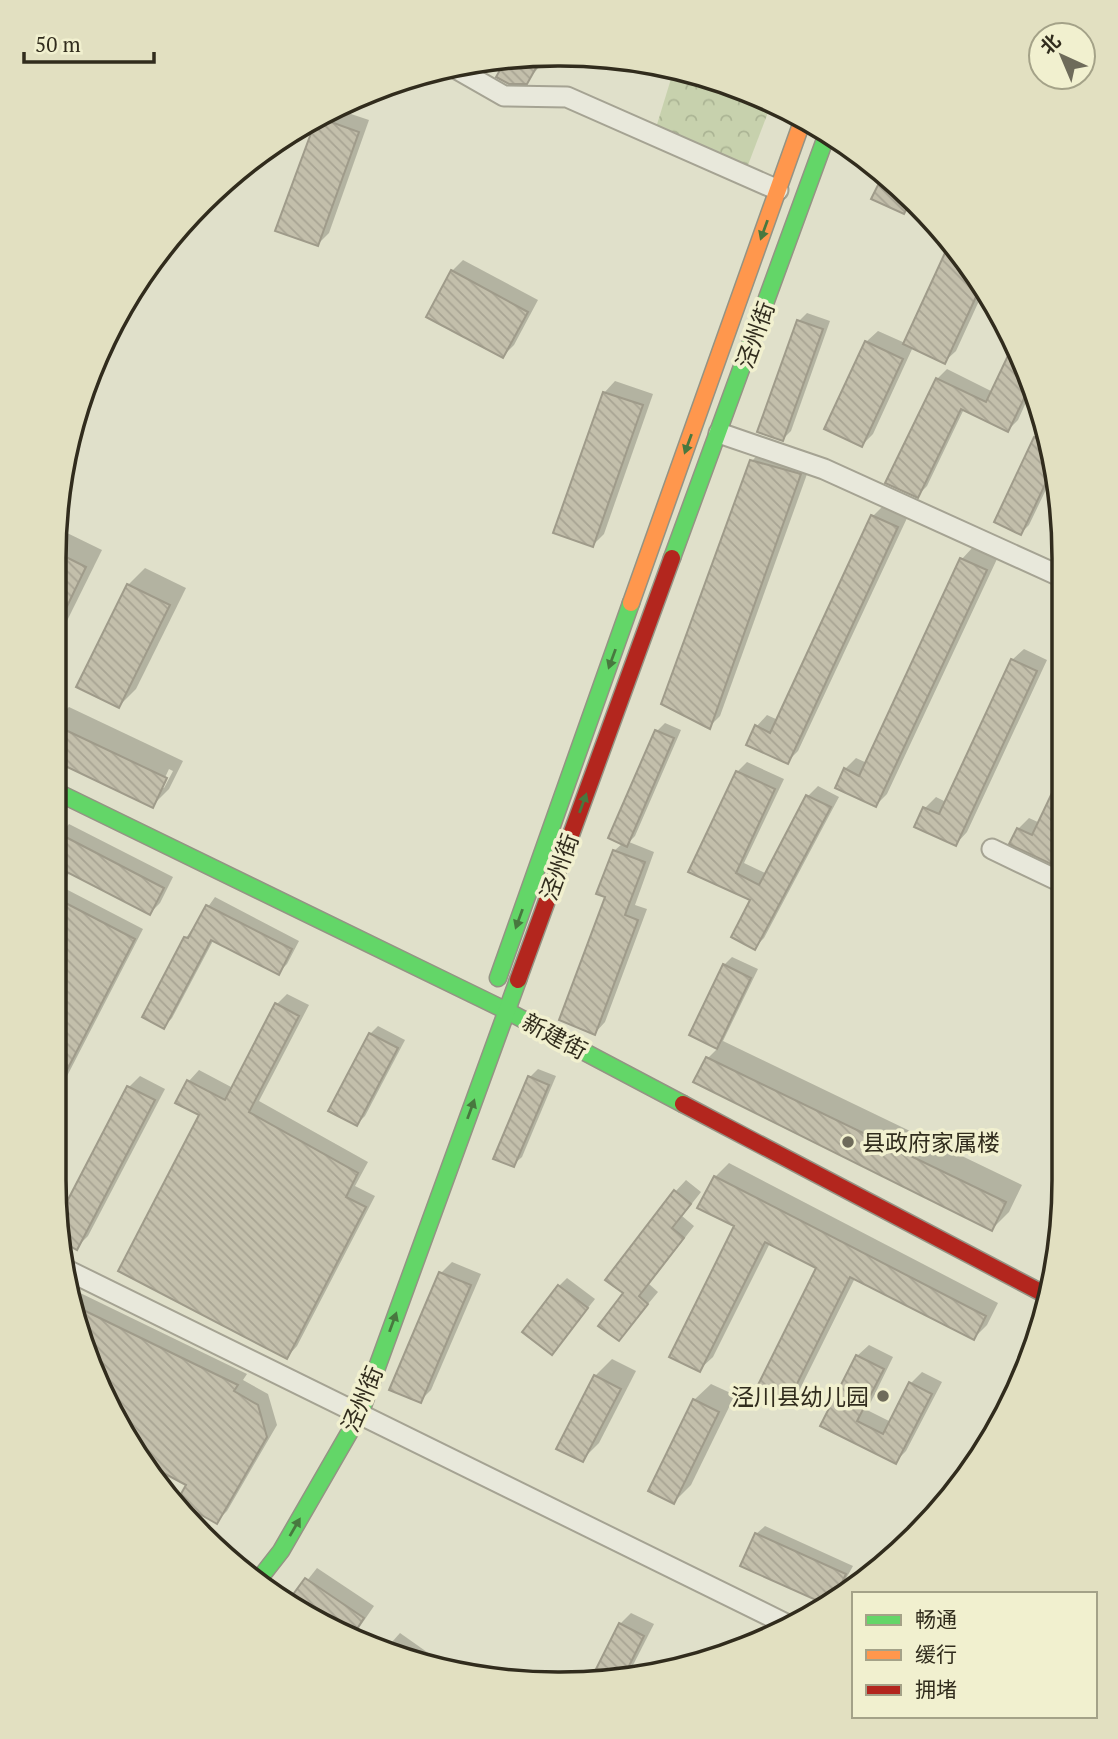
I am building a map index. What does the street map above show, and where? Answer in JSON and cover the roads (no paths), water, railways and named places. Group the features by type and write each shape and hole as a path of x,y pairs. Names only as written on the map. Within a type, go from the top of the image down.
{"main road":[{"name":"泾州街","path":"487,1011 799,129"},
{"name":"泾州街","path":"263,1574 281,1550 346,1408 507,1011 823,144"},
{"name":"新建街","path":"66,797 487,1011 507,1011 1039,1291"}],"street":[{"path":"467,75 504,96 567,97 778,190"},
{"path":"719,433 824,469 1052,572"},
{"path":"992,849 1052,878"},
{"path":"76,1274 779,1621"}],"place":[{"name":"县政府家属楼","path":"848,1142"},
{"name":"泾川县幼儿园","path":"883,1396"}]}
